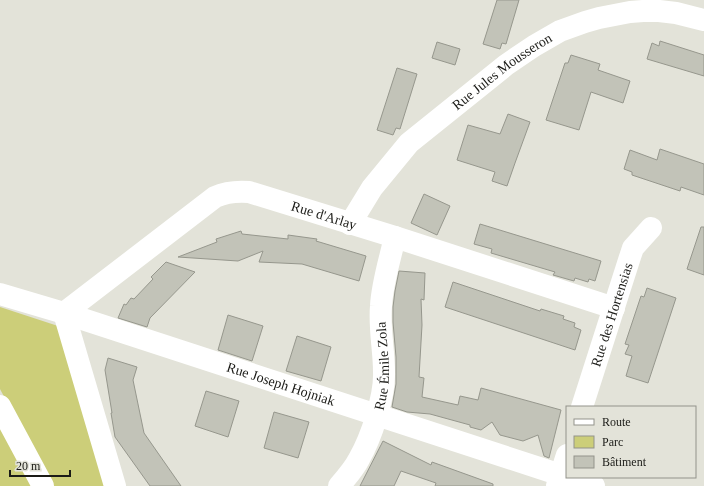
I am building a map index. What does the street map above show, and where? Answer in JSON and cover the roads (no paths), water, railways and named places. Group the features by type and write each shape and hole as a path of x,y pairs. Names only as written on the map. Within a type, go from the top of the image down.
{"street":[{"name":"Rue Jules Mousseron","path":"350,224 372,188 409,143 506,66 534,46 560,31 599,18 644,11 676,13 704,20"},
{"name":"Rue d'Arlay","path":"64,313 215,197 224,193 236,191 249,192 395,237 614,308"},
{"name":"Rue des Hortensias","path":"582,406 633,248 651,228"},
{"name":"Rue Émile Zola","path":"339,486 349,475 359,460 370,437 383,391 384,370 380,317 382,295 395,237"},
{"name":"Rue Joseph Hojniak","path":"0,294 64,313 564,474"},
{"path":"64,313 115,486"},
{"path":"0,406 43,486"},
{"name":"Rue Joseph Hojniak","path":"574,478 594,486"}]}
